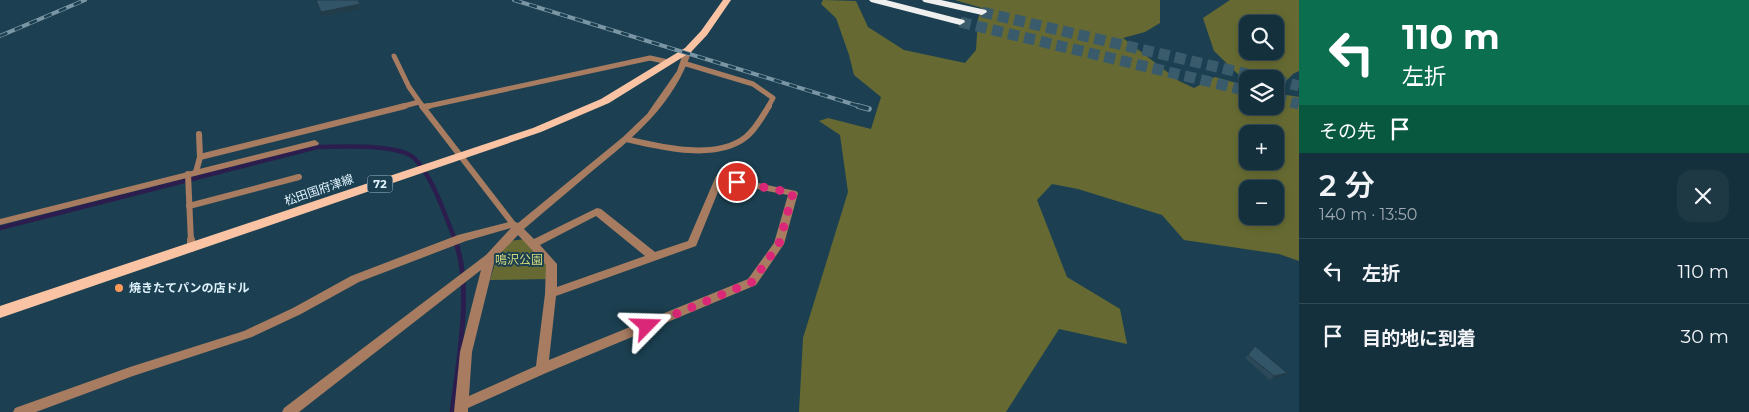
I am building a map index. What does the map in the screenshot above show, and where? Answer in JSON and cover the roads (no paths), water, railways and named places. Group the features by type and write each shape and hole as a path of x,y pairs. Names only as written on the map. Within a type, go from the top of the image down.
{"highway":[{"path":"874,0 960,22"},
{"path":"927,0 982,12"}],"main road":[{"name":"松田国府津線","path":"0,312 537,130 606,101 688,50 704,33 727,0"}],"street":[{"path":"288,412 490,258 515,226 626,139 650,116 681,71 688,50"},
{"path":"0,222 315,143"},
{"path":"462,408 542,369 752,282 779,244 793,193 719,178 692,243 552,294"},
{"path":"533,244 597,211 653,257"},
{"path":"515,226 552,264 552,294 542,369"},
{"path":"20,412 130,372 248,334 296,312 355,279 462,238 515,226"},
{"path":"462,408 466,352 490,258"}],"lane":[{"path":"394,56 409,88 515,226"},
{"path":"200,156 421,104 650,58 668,62"},
{"path":"626,139 656,147 721,149 744,138 755,126 773,98 753,84 683,63"},
{"path":"191,248 189,206 192,174 200,156 199,134"},
{"path":"189,206 299,177"}],"waterway":[{"path":"0,228 317,147 369,147 396,150 415,159 422,167 433,187 456,242"},
{"path":"452,412 464,302 460,259 455,240"}],"tunnel":[{"path":"982,12 1239,72"},
{"path":"960,22 1239,89"},
{"path":"1284,82 1299,86"},
{"path":"1284,100 1299,104"}],"railway":[{"path":"0,36 85,0"},
{"path":"514,0 862,107"},
{"path":"858,106 869,109"}],"place":[{"name":"焼きたてパンの店ドル","path":"119,288"}],"park label":[{"name":"鳴沢公園","path":"519,260"}]}
